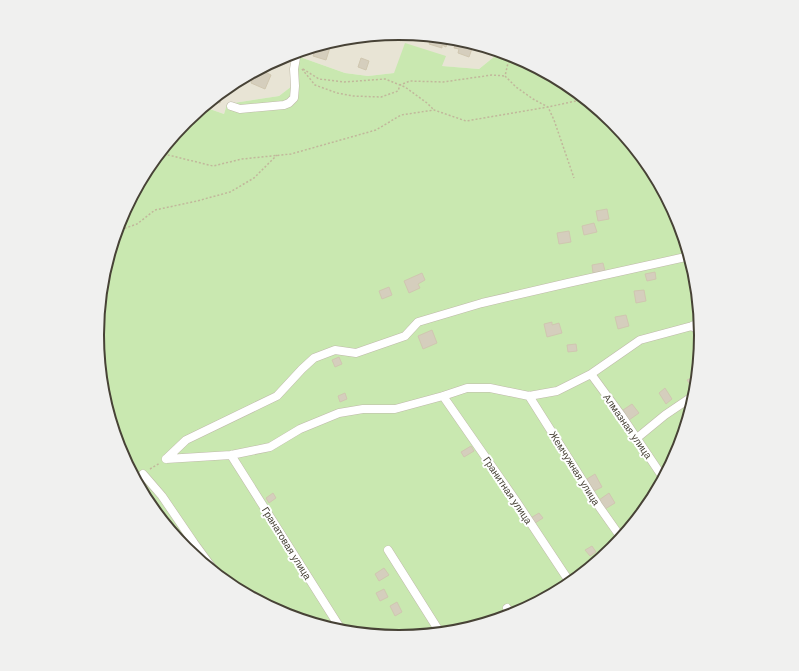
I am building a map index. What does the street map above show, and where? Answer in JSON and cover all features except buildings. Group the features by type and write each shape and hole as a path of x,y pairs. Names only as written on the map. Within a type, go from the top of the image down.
{"street":[{"path":"231,106 240,109 284,105 290,103 294,98 294,70 296,59"},
{"path":"684,257 482,303 418,322 405,336 356,353 335,350 314,358 302,368 277,396 186,440 166,459 231,455 270,447 300,430 339,413 363,409 395,409 467,388 490,388 529,396 557,391 591,374 640,340 692,326 695,328"},
{"name":"Алмазная улица","path":"591,374 660,474"},
{"name":"Гранитная улица","path":"443,396 516,501 567,579"},
{"name":"Жемчужная улица","path":"529,396 598,505 618,534"},
{"path":"637,438 665,415 688,400"},
{"name":"Гранатовая улица","path":"231,455 338,624"},
{"path":"143,474 162,496 203,556"},
{"path":"388,550 437,628"}],"path":[{"path":"505,76 508,63 510,61"},
{"path":"574,178 548,107 516,87 505,76 492,75 443,82 410,81 400,85 398,91 381,97 353,96 336,93 315,85 301,67 319,78 344,82 385,79 400,85 405,87 434,110 466,121 548,107 577,100"},
{"path":"166,155 213,166 242,159 291,154 376,130 401,116 434,110"},
{"path":"124,228 137,224 155,210 230,192 254,178 277,155"}],"shaded area":[{"path":"400,40 457,46 495,56 479,69 441,66 445,56 394,73 368,76 345,73 301,57 342,46"},
{"path":"291,60 292,86 279,96 227,104 224,114 210,109 235,90 269,70"}],"green space":[{"path":"405,43 446,56 442,66 479,69 495,56 513,62 530,70 564,90 594,113 622,141 645,171 673,222 685,259 689,278 695,336 689,393 685,412 673,449 645,500 622,530 594,558 564,581 513,609 476,621 457,625 400,631 342,625 323,621 286,609 235,581 205,558 177,530 154,500 126,449 114,412 110,393 104,336 110,278 114,259 126,222 154,171 177,141 205,113 210,109 224,114 227,104 279,96 292,86 301,57 345,73 368,76 394,73"}]}
